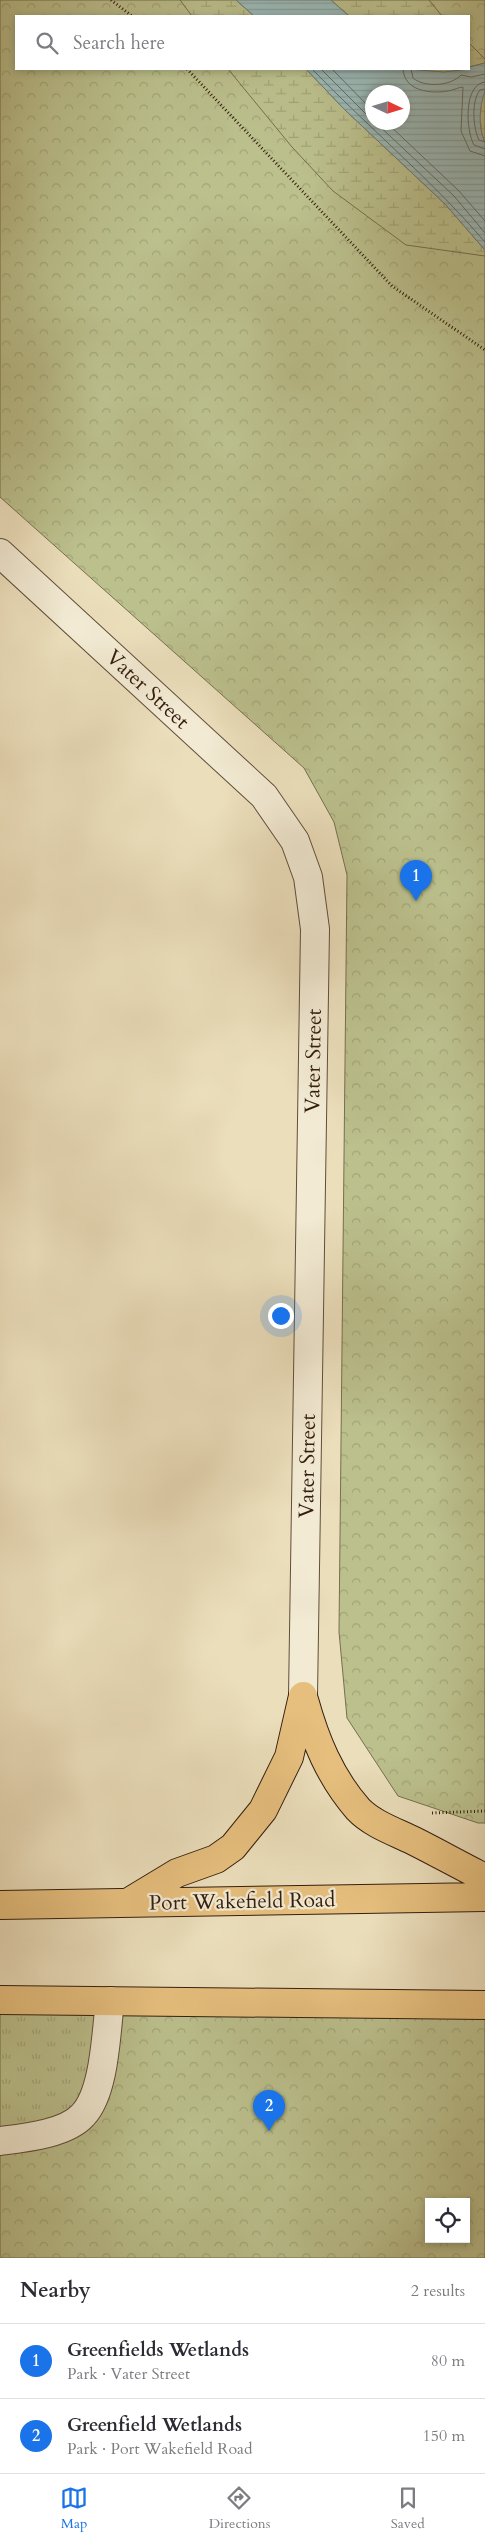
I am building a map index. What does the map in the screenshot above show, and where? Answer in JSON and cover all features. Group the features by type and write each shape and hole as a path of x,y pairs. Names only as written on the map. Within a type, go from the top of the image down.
{"highway":[{"path":"303,1696 315,1738 323,1756 336,1780 359,1810 386,1827 485,1878"},
{"path":"127,1902 177,1873 216,1859 233,1847 263,1810 289,1757 303,1696"},
{"name":"Port Wakefield Road","path":"0,1905 485,1897"},
{"path":"0,2000 485,2005"}],"street":[{"name":"Vater Street","path":"0,553 264,796 295,841 308,877 315,929 303,1696"},
{"path":"0,2141 38,2136 68,2125 83,2116 95,2098 110,2001"}],"path":[{"path":"111,0 131,15"},
{"path":"188,70 392,286 485,350"}],"green space":[{"path":"0,0 485,0 485,1823 478,1823 398,1796 347,1718 339,1632 347,875 334,822 304,768 0,497"},
{"path":"180,0 236,0 253,15 191,15"},
{"path":"331,0 429,0 441,15 348,15"},
{"path":"470,44 485,59 485,63 470,67"},
{"path":"229,70 307,70 365,130 445,204 485,250 485,256 406,245 333,191 292,147"},
{"path":"485,91 485,143 481,130 479,109"},
{"path":"0,2000 110,2001 83,2116 0,2141"},
{"path":"110,2001 485,2005 485,2258 0,2258 0,2141 83,2116"}],"water":[{"path":"236,0 331,0 348,15 253,15"},
{"path":"485,63 485,91 480,117 485,143 485,250 445,204 366,130 410,130 410,85 365,85 365,129 307,70 419,70 444,72 470,70 470,67"}],"place":[{"name":"Greenfields Wetlands","path":"416,901"},
{"name":"Greenfield Wetlands","path":"269,2131"}]}
